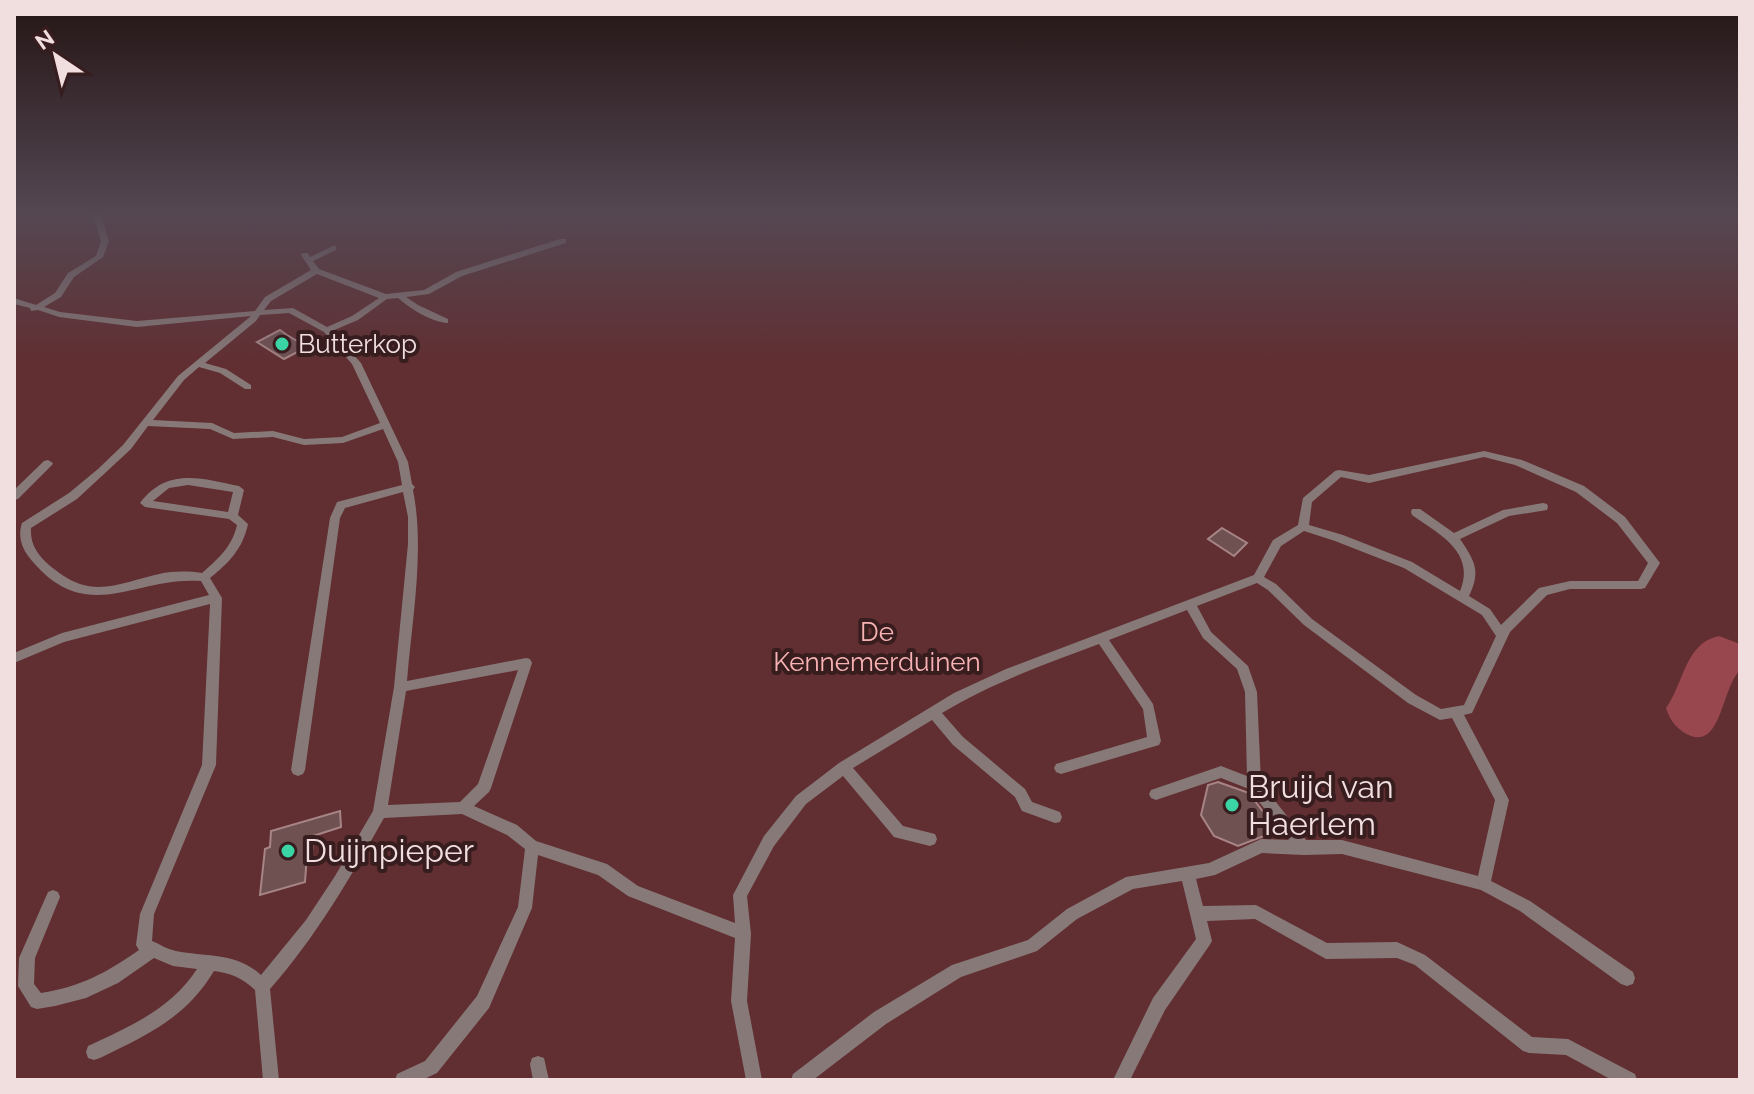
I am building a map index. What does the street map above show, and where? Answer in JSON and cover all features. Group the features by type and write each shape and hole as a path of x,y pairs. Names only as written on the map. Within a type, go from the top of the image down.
{"lane":[{"path":"34,309 58,295 71,275 88,264"},
{"path":"309,264 316,271 385,297 401,297 426,292 459,274 490,264"},
{"path":"232,516 239,490 184,479 155,490 145,503 232,516 243,524 240,542 224,561 204,577 174,574 106,593 91,592 57,581 27,549 20,530 73,496 127,447 181,378 260,311 268,299 316,271"},
{"path":"327,330 355,318 385,297"},
{"path":"401,297 445,321"},
{"path":"14,301 34,309 107,323 137,324 290,310 327,330 356,363 403,462 410,487 413,544 400,687 380,812 332,896 290,957 262,986"},
{"path":"197,364 223,371 248,387"},
{"path":"147,423 212,426 233,436 273,434 304,442 343,440 385,425"},
{"path":"754,1080 739,1001 743,934 740,895 769,841 801,800 844,767 933,712 1010,673 1103,640 1258,578 1277,543 1303,527 1307,501 1339,473 1369,479 1484,454 1518,462 1580,489 1621,520 1654,563 1641,585 1570,585 1543,591 1501,635 1468,709 1440,715 1412,699 1308,622 1272,587 1258,578"},
{"path":"14,496 48,463"},
{"path":"298,770 335,518 341,505 410,487"},
{"path":"1453,538 1507,513 1543,507"},
{"path":"1416,512 1453,538 1472,564 1472,581 1462,598"},
{"path":"1303,527 1408,565 1486,612 1501,635"},
{"path":"204,577 216,598 209,765 147,914 144,945 172,958 211,961 248,971 262,986 271,1080"},
{"path":"14,658 62,638 216,598"},
{"path":"1190,605 1207,635 1242,666 1251,692 1254,785"},
{"path":"1061,768 1154,741 1149,708 1103,640"},
{"path":"400,687 526,663 484,788 463,808"},
{"path":"933,712 958,741 1020,793 1027,807 1055,817"},
{"path":"1456,712 1502,800 1483,884"},
{"path":"844,767 899,832 930,839"},
{"path":"1156,794 1221,772 1254,785 1304,848"},
{"path":"380,812 463,808 512,830 532,846 602,869 633,891 743,934"},
{"path":"403,1080 431,1067 483,1002 525,908 532,846"},
{"path":"799,1080 880,1018 957,970 1032,946 1072,914 1131,882 1188,876 1210,870 1261,846 1342,847 1483,884 1525,906 1627,978"},
{"path":"1121,1080 1159,1004 1204,941 1188,876"},
{"path":"53,897 27,958 26,986 37,1001 73,997 115,976 154,949"},
{"path":"1197,914 1256,912 1326,951 1397,950 1420,960 1529,1045 1568,1047 1629,1080"},
{"path":"94,1052 178,1007 200,981 211,961"}],"green space":[{"name":"De Kennemerduinen","path":"14,264 1740,264 1740,1080 14,1080"}],"shaded area":[{"path":"1719,636 1740,644 1740,670 1715,725 1701,737 1691,736 1675,725 1666,708 1692,655 1708,640"}],"building":[{"name":"Butterkop","path":"280,330 307,347 284,359 257,342"},
{"path":"1222,528 1247,543 1234,556 1208,539"},
{"name":"Bruijd van Haerlem","path":"1218,782 1249,793 1267,817 1264,836 1238,846 1214,836 1201,815 1208,785"},
{"name":"Duijnpieper","path":"340,811 341,827 313,836 312,853 307,855 305,882 260,895 265,849 270,847 271,831"}],"place":[{"name":"Butterkop","path":"282,344"},
{"name":"Bruijd van Haerlem","path":"1232,805"},
{"name":"Duijnpieper","path":"288,851"}]}
